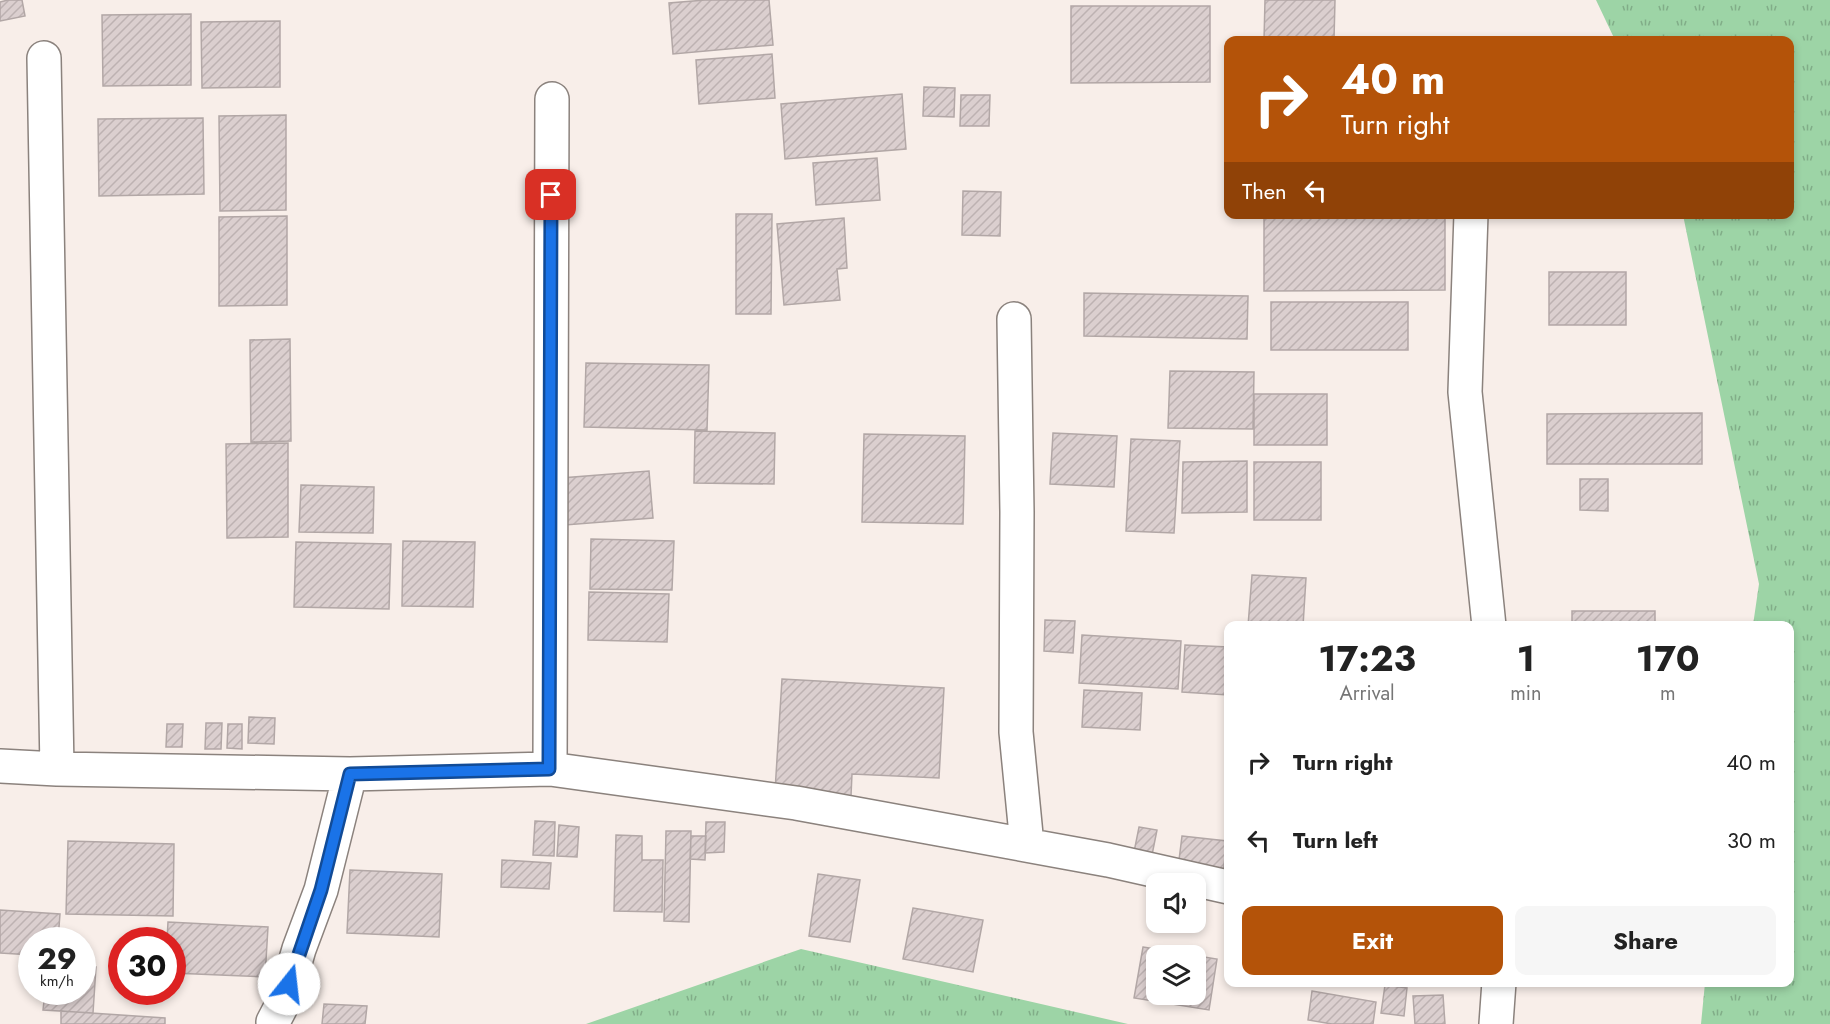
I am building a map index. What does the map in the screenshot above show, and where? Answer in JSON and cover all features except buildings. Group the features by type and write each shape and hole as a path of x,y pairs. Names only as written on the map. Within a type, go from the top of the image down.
{"street":[{"path":"44,58 57,769"},
{"path":"549,769 552,99"},
{"path":"1471,219 1465,392 1488,621"},
{"path":"1014,319 1017,512 1016,732 1027,845"},
{"path":"0,766 350,774 549,769 796,803 1108,860 1224,886"},
{"path":"273,1022 284,1001 299,949 321,890 350,774"},
{"path":"1496,1024 1499,987"}],"green space":[{"path":"1596,0 1830,0 1830,1024 1701,1024 1705,987 1794,987 1794,621 1754,621 1759,584 1684,219 1794,219 1794,36 1613,36"},
{"path":"801,949 1128,1024 586,1024"}],"route":[{"path":"289,984 299,949 321,890 350,774 549,769 551,195"}]}
